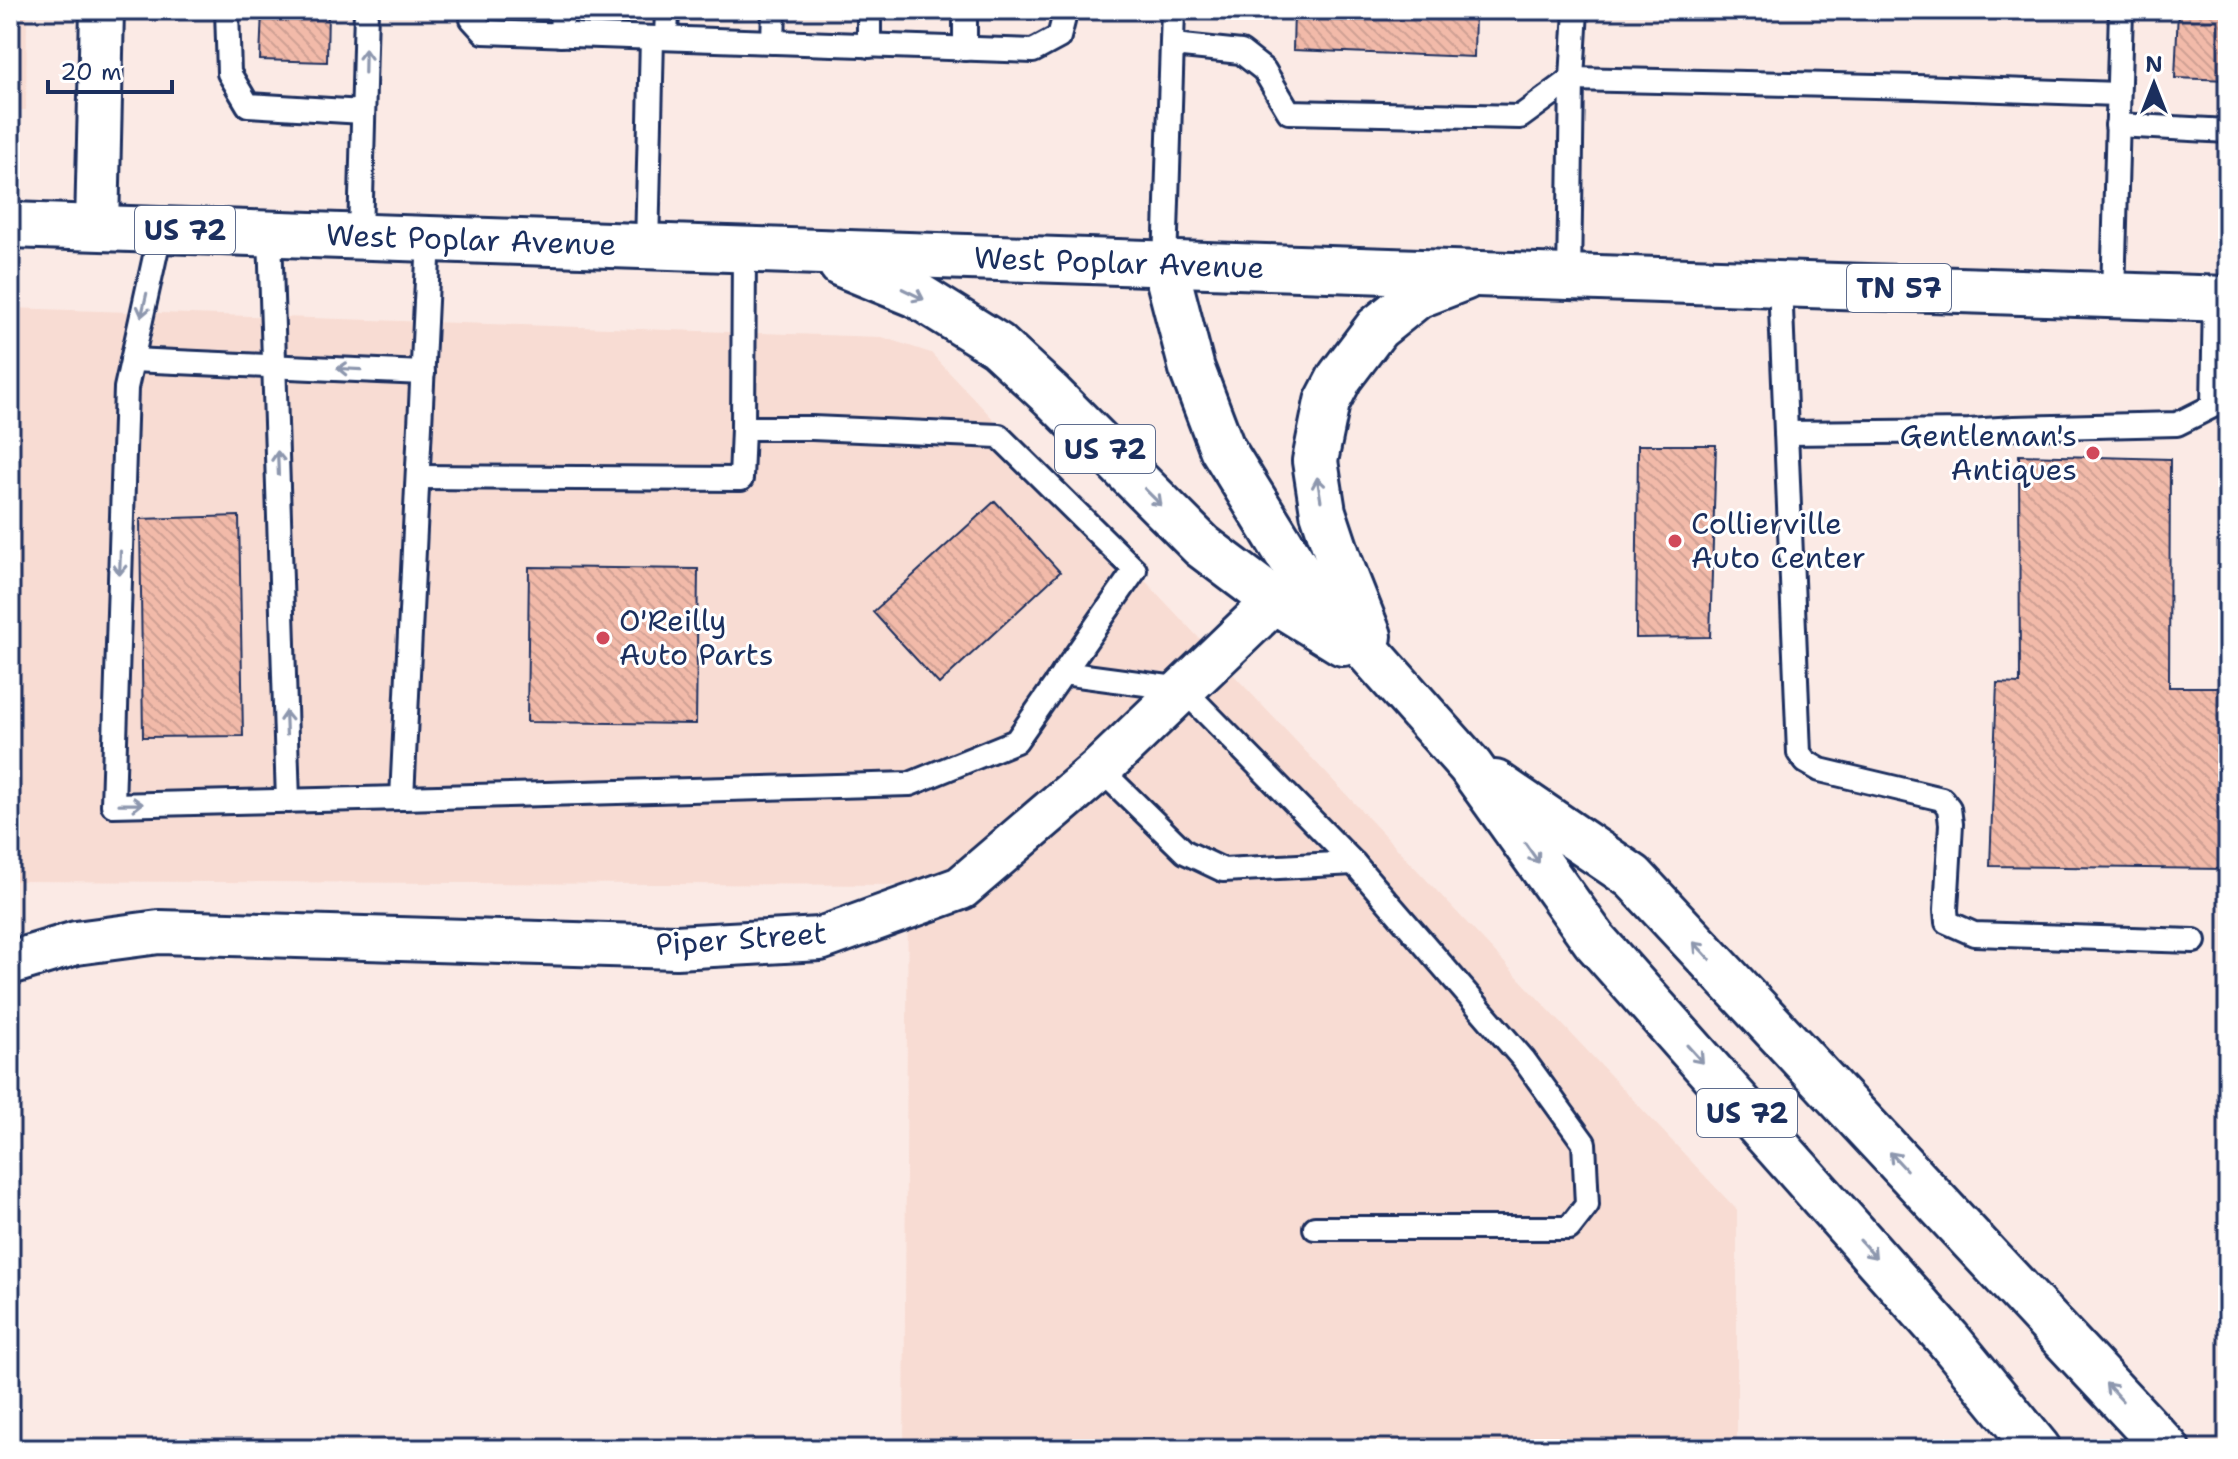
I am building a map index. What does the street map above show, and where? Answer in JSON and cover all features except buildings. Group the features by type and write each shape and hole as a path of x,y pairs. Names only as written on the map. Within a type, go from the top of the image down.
{"main road":[{"name":"West Poplar Avenue","path":"10,225 2222,298"},
{"name":"US 72","path":"815,253 917,295 997,345 1202,546 1288,589 1382,668 1470,766 1595,941 1948,1339 2038,1449"},
{"name":"US 72","path":"1165,265 1192,369 1222,448 1288,589"},
{"path":"1382,668 1323,512 1315,461 1327,402 1340,377 1377,328 1417,296 1475,274"},
{"name":"US 72","path":"1470,766 1633,877 2167,1449"}],"street":[{"path":"97,227 102,10"},
{"name":"Piper Street","path":"10,963 76,943 159,932 676,947 820,939 961,888 1100,769 1334,545"}],"lane":[{"path":"227,10 229,73 248,105 363,112"},
{"path":"360,236 366,10"},
{"path":"472,10 472,19 484,32 1033,51 1059,37 1066,10"},
{"path":"561,35 562,10"},
{"path":"647,247 659,38 667,10"},
{"path":"773,42 774,10"},
{"path":"869,10 869,46"},
{"path":"965,10 965,49"},
{"path":"1165,265 1173,10"},
{"path":"1569,278 1576,10"},
{"path":"2113,295 2121,10"},
{"path":"1173,45 1241,52 1264,70 1289,112 1520,117 1572,79 2118,94"},
{"path":"2117,125 2228,131"},
{"path":"161,229 126,388 113,805 910,784 1016,741 1135,570 999,436 743,428"},
{"path":"270,234 288,801"},
{"path":"402,798 429,239"},
{"path":"418,477 741,479 744,250"},
{"path":"1780,284 1799,753 1806,762 1820,770 1942,799 1949,808 1951,824 1947,922 1955,926 1974,934 2194,941"},
{"path":"1786,433 2177,424 2213,406 2222,298"},
{"path":"132,360 423,373"},
{"path":"1063,673 1183,689 1354,863 1524,1060 1584,1143 1587,1205 1569,1228 1315,1228"},
{"path":"1100,769 1185,852 1223,870 1354,863"}],"shaded area":[{"path":"10,10 27,10 26,110 10,110"},
{"path":"10,308 882,337 931,353 1737,1210 1737,1449 904,1449 908,885 10,881"}],"place":[{"name":"Gentleman's Antiques","path":"2093,453"},
{"name":"Collierville Auto Center","path":"1675,541"},
{"name":"O'Reilly Auto Parts","path":"603,638"}]}
